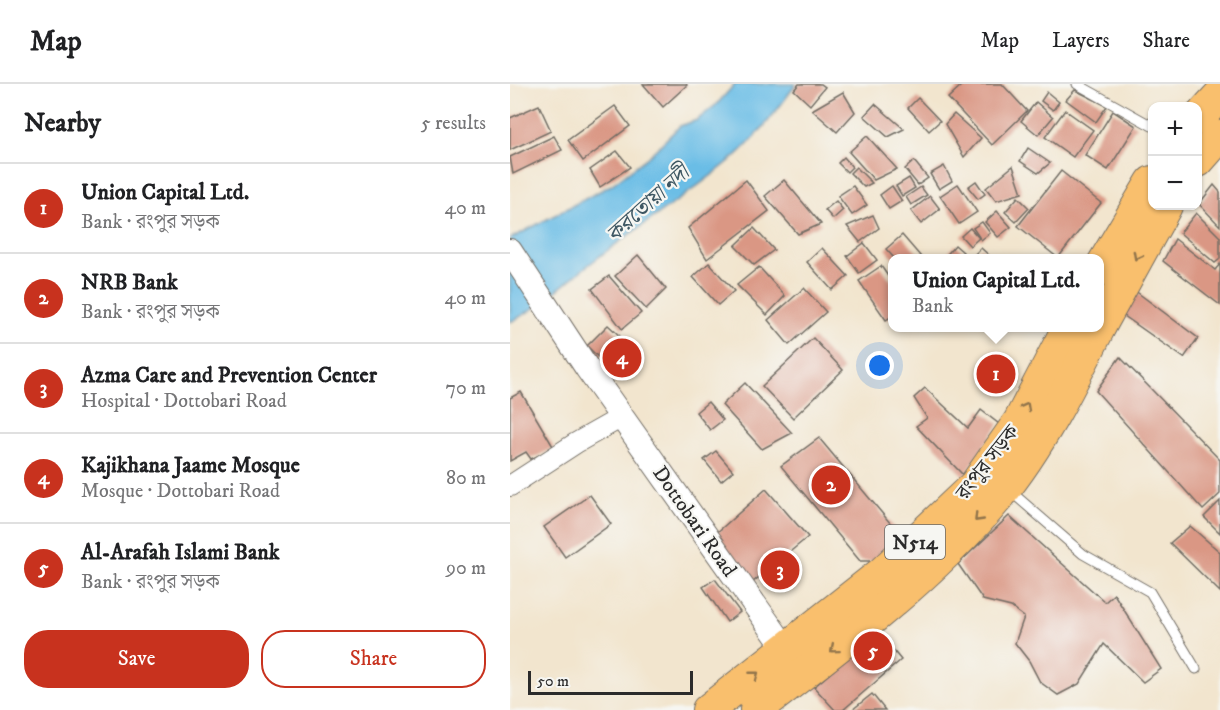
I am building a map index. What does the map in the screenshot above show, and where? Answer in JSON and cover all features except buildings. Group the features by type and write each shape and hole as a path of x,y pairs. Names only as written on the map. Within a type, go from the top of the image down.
{"highway":[{"path":"1202,114 1220,95"},
{"path":"1202,156 1220,136"},
{"path":"1104,262 1148,189"},
{"name":"রংপুর সড়ক","path":"1104,317 1164,210"},
{"name":"রংপুর সড়ক","path":"756,710 795,662 883,572 975,485 1019,422 1065,332"},
{"name":"রংপুর সড়ক","path":"708,710 795,662 936,561 1005,487 1063,399 1096,332"}],"street":[{"name":"Dottobari Road","path":"510,251 587,368 795,662"},
{"path":"510,486 576,443 622,417"}],"lane":[{"path":"1077,84 1148,124"},
{"path":"1005,487 1083,554 1150,592 1196,669"}],"water":[{"name":"করতোয়া নদী","path":"735,84 796,84 754,138 720,169 609,249 542,302 510,322 510,239 611,185 649,156 680,126 697,120 717,104"}],"place":[{"name":"Kajikhana Jaame Mosque","path":"622,358"},
{"name":"Union Capital Ltd.","path":"996,374"},
{"name":"NRB Bank","path":"831,485"},
{"name":"Azma Care and Prevention Center","path":"780,570"},
{"name":"Al-Arafah Islami Bank","path":"873,651"}]}
